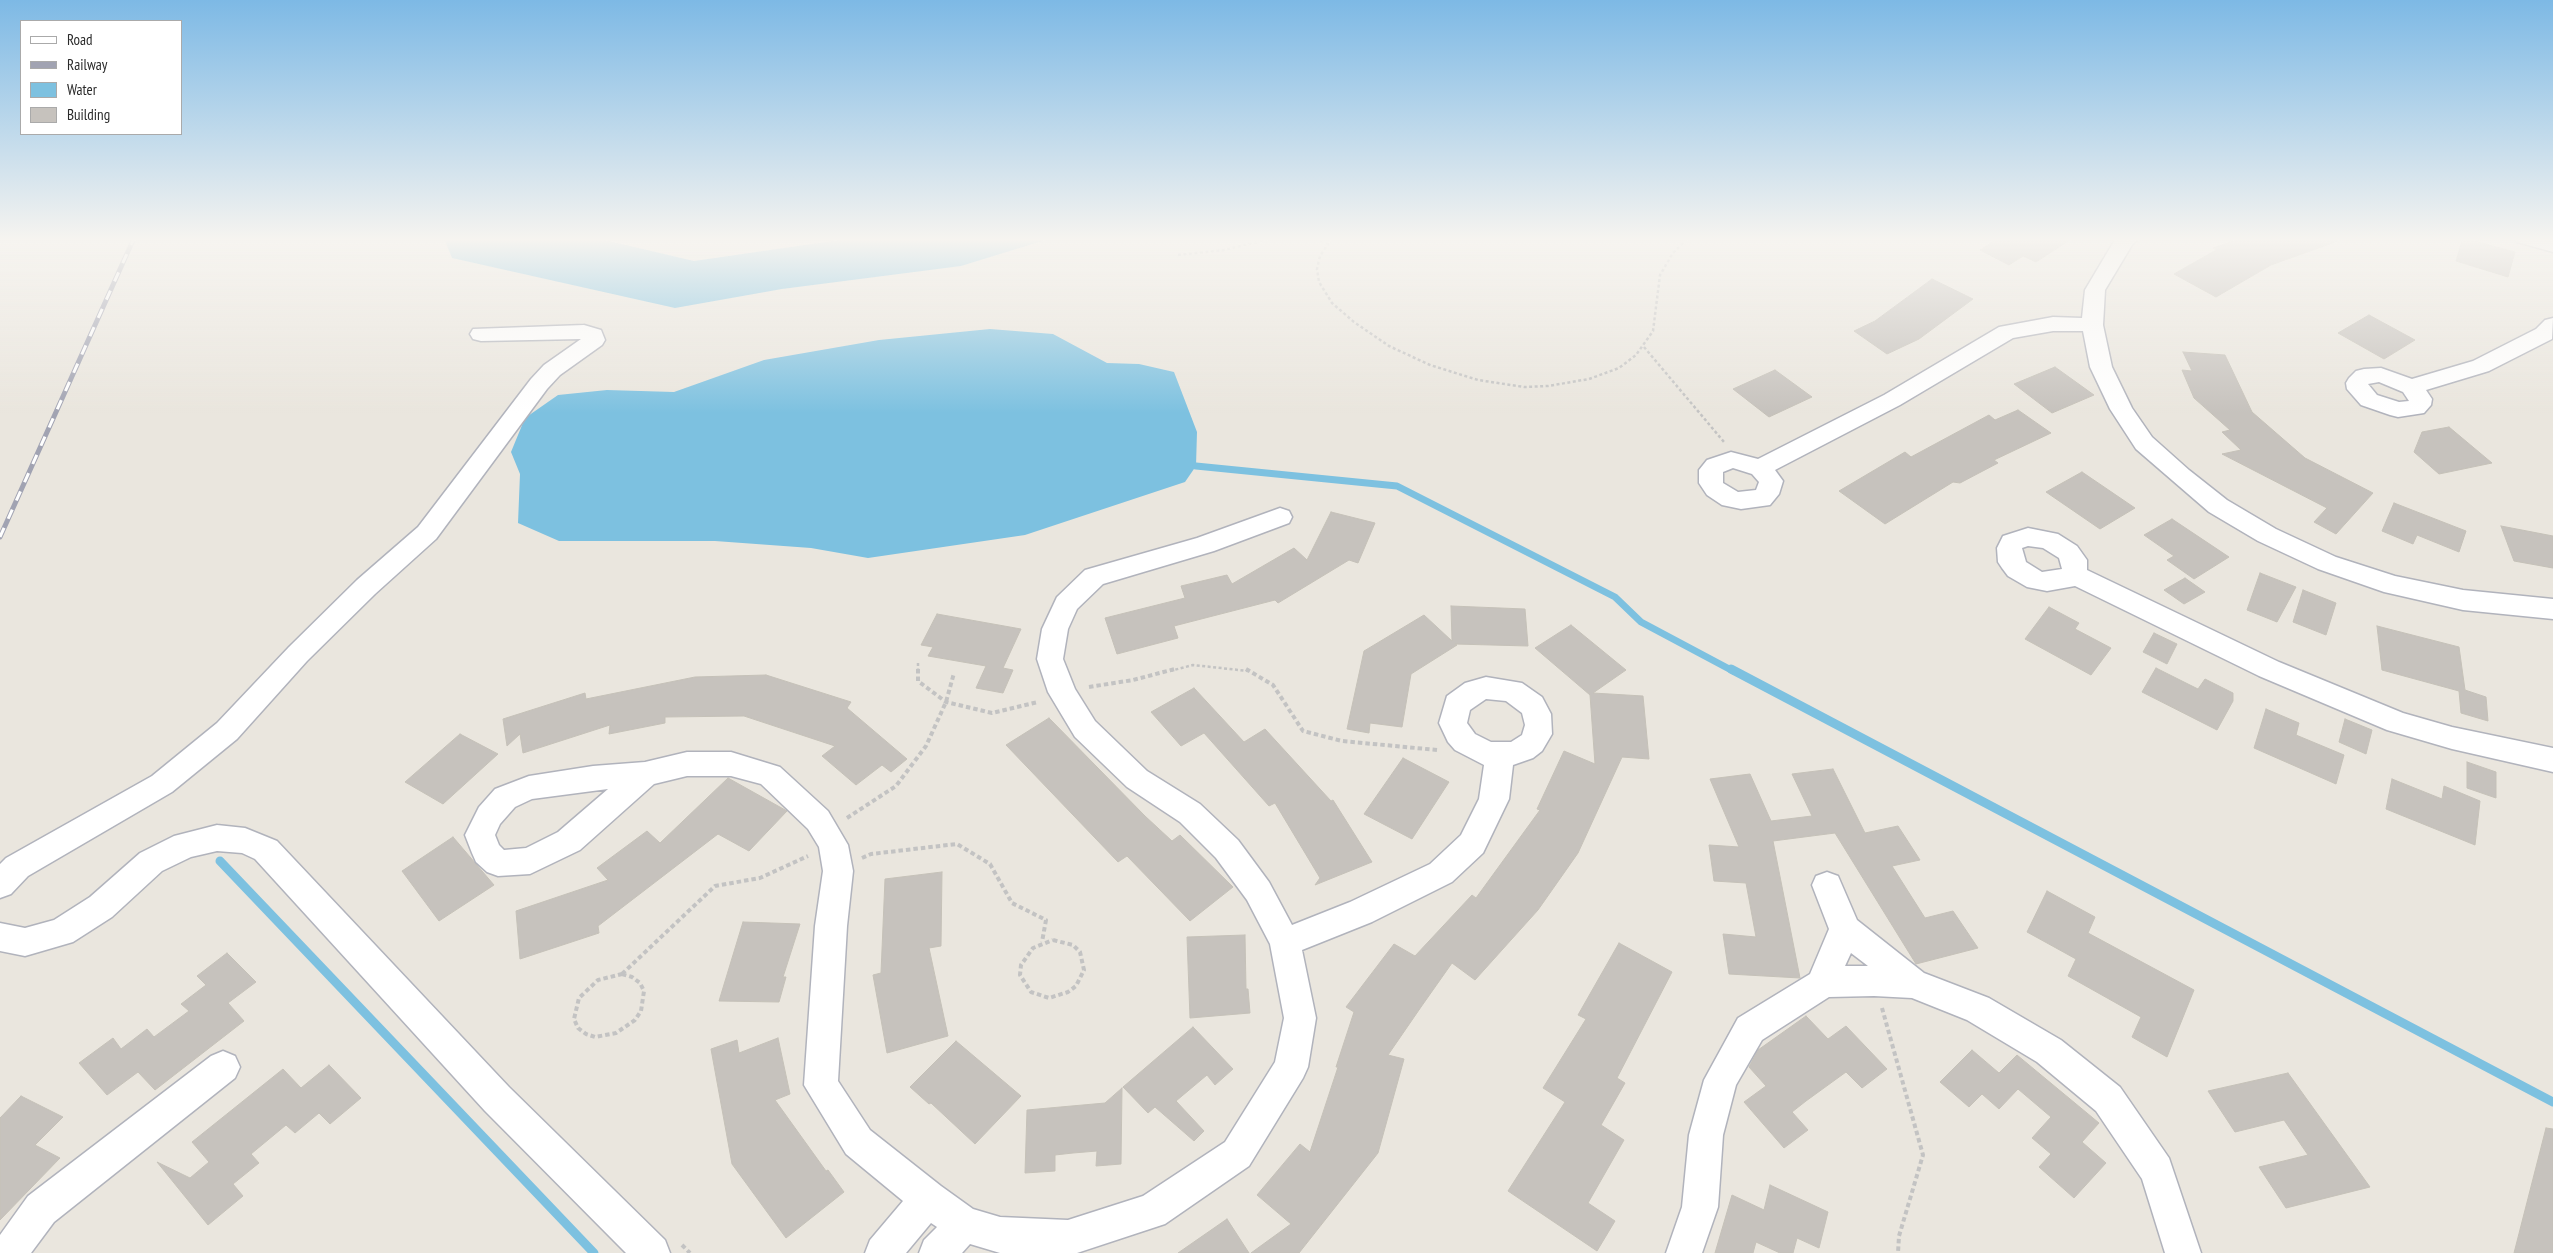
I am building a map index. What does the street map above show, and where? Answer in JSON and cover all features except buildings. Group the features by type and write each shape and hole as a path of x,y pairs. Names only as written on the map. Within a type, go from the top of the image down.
{"street":[{"path":"2094,296 2092,325 2101,368 2121,409 2144,443 2218,506 2267,535 2327,563 2393,585 2463,600 2553,609"},
{"path":"1750,464 1892,400 2006,332 2053,324 2092,325"},
{"path":"2411,387 2481,366 2544,334 2553,325"},
{"path":"0,885 17,867 162,784 226,731 298,654 366,587 427,533 539,384 552,370 594,340 593,335 584,332 481,334"},
{"path":"645,774 569,841 530,861 498,863 487,853 480,835 489,816 505,798 529,788 593,778 645,774 687,764 731,764 770,775 830,845 831,926 821,1085 858,1142 928,1199 964,1224 1000,1235 1068,1238 1152,1211 1237,1154 1291,1067 1300,1018 1285,942 1258,891 1227,849 1190,813 1131,773 1085,729 1062,692 1050,658 1055,629 1066,604 1094,577 1205,545 1280,517"},
{"path":"2073,574 2269,669 2397,722 2452,738 2553,760"},
{"path":"1285,942 1361,912 1441,873 1472,844 1494,800 1488,752"},
{"path":"0,938 26,942 62,932 101,907 152,862 185,844 216,838 245,840 266,850 496,1099 652,1253"},
{"path":"1827,885 1845,929 1913,983 1978,1009 2041,1046 2108,1099 2157,1170 2183,1253"},
{"path":"1822,984 1845,929"},
{"path":"1684,1253 1700,1207 1706,1135 1721,1080 1750,1029 1822,984 1837,981 1913,983"},
{"path":"9,1253 41,1209 223,1067"},
{"path":"883,1253 928,1199"},
{"path":"937,1253 964,1224"}],"path":[{"path":"1328,296 1332,303 1360,326 1389,346 1454,373 1490,383 1513,386 1561,385 1589,379 1618,368 1644,347 1655,323 1658,296"},
{"path":"1644,347 1750,464"},
{"path":"918,663 918,681 946,702 992,713 1032,705 1062,692 1133,680 1193,665 1245,669 1273,685 1303,731 1342,741 1422,750 1488,752"},
{"path":"622,974 632,977 640,983 644,991 644,1001 635,1020 616,1033 595,1037 586,1034 578,1028 574,1019 575,1008 579,998 598,980 622,974 715,886 760,878 830,845 849,818 896,786 926,746 946,702 954,673"},
{"path":"830,845 871,854 957,844 990,864 1012,902 1046,920 1042,942 1025,956 1021,965 1020,975 1031,992 1040,996 1059,996 1076,986 1084,970 1084,961 1080,952 1069,943 1053,940 1042,942"},
{"path":"1874,981 1923,1155 1899,1236 1898,1253"}],"water":[{"path":"624,296 740,296 675,308"},
{"path":"990,329 1053,334 1107,363 1139,364 1174,372 1197,432 1196,466 1185,482 1025,535 868,558 811,548 715,541 559,541 518,523 520,474 511,452 525,418 558,395 607,390 674,392 764,360 879,340"}],"waterway":[{"path":"1196,466 1397,486 1615,597 1641,622 1733,671"},
{"path":"1731,669 2553,1102"},
{"path":"220,861 594,1253"}],"railway":[{"path":"0,537 108,296"}]}
